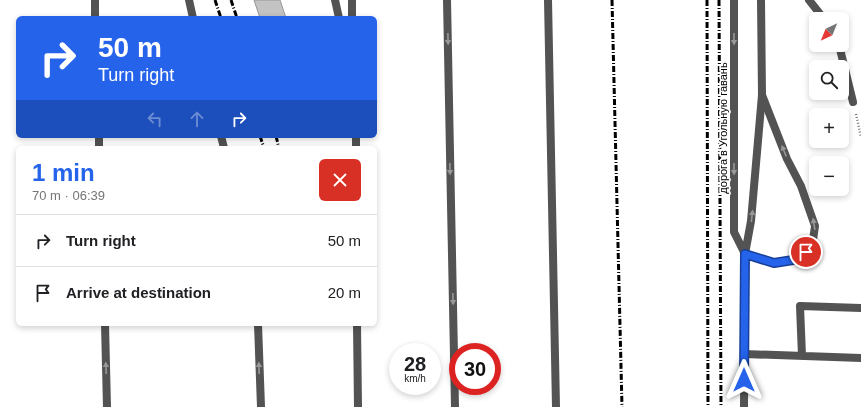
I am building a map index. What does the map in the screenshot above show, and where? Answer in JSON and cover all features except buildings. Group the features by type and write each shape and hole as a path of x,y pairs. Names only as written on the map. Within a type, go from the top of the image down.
{"street":[{"path":"95,0 95,16"},
{"path":"189,0 193,16"},
{"path":"334,0 338,16"},
{"path":"352,0 352,16"},
{"path":"447,0 455,407"},
{"path":"548,0 556,407"},
{"name":"дорога в Угольную гавань","path":"734,0 734,232 745,254"},
{"name":"дорога в Угольную гавань","path":"744,407 745,254 751,221 762,96 761,0"},
{"path":"809,0 819,12"},
{"path":"841,52 853,102"},
{"path":"745,254 774,263 793,260 806,252 813,240 816,226 801,186 787,159 762,96"},
{"path":"802,356 800,306 861,308"},
{"path":"105,326 108,407"},
{"path":"258,326 261,407"},
{"path":"357,326 358,407"},
{"path":"744,354 861,358"}],"path":[{"path":"853,102 861,137"}],"railway":[{"path":"215,0 220,16"},
{"path":"231,0 236,16"},
{"path":"612,0 622,407"},
{"path":"707,0 708,407"},
{"path":"719,0 721,407"},
{"path":"261,138 263,146"},
{"path":"276,138 278,146"}],"route":[{"path":"744,380 745,254 774,263 793,260 806,252"}]}
